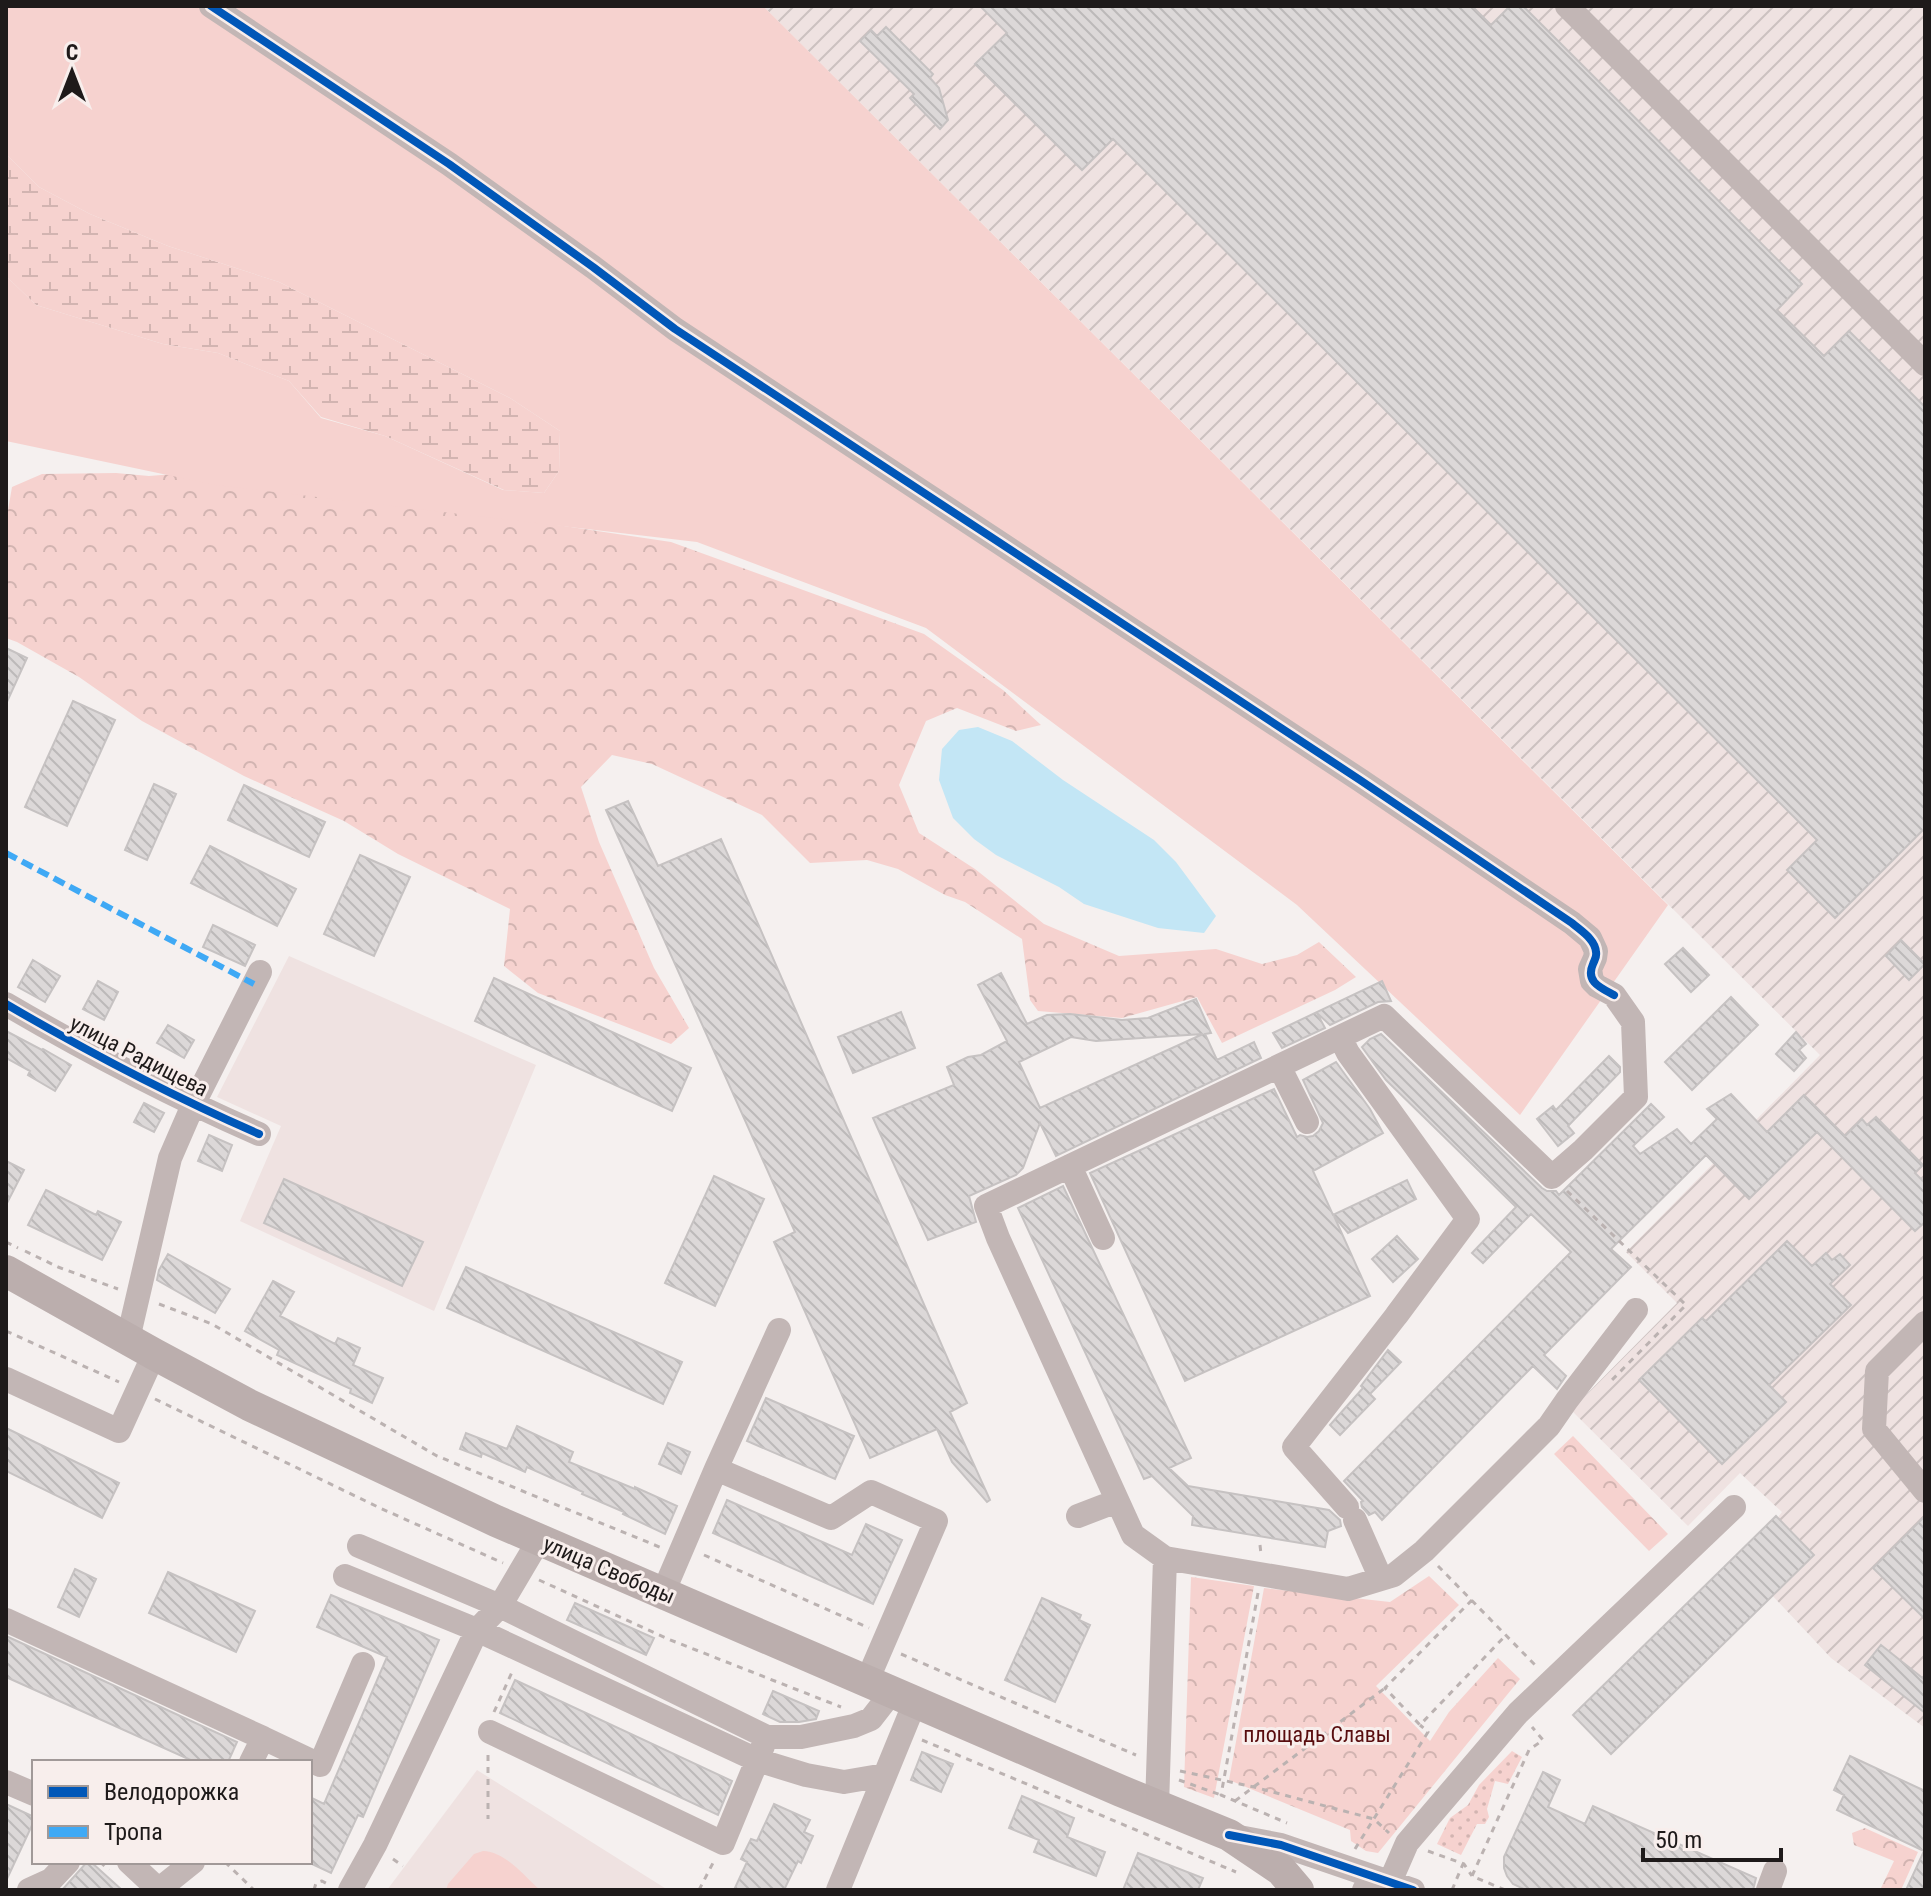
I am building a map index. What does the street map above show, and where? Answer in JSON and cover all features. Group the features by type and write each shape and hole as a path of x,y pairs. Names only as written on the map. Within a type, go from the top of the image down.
{"main road":[{"name":"улица Свободы","path":"6,1271 249,1405 496,1521 1229,1835 1281,1870 1298,1890"}],"street":[{"path":"211,6 449,164 675,329 1360,780 1590,938 1596,951 1590,969 1592,981 1614,995 1633,1022 1636,1097 1552,1177 1384,1016 986,1206 1133,1535 1165,1558 1348,1589 1394,1575 1424,1551 1549,1426 1636,1310"},
{"path":"1567,6 1925,364"},
{"path":"6,1379 119,1431 138,1391 141,1347 138,1297 170,1158 260,972"},
{"name":"улица Радищева","path":"6,1004 193,1105 259,1134"},
{"path":"1340,1037 1348,1053 1468,1219 1294,1447 1351,1514 1381,1579"},
{"path":"1279,1066 1307,1122"},
{"path":"1070,1166 1103,1238"},
{"path":"1925,1323 1877,1371 1874,1429 1925,1491"},
{"path":"663,1593 779,1330"},
{"path":"716,1469 831,1518 871,1492 936,1521 881,1645 903,1732 838,1890"},
{"path":"1078,1516 1117,1501"},
{"path":"1364,1890 1405,1888 1399,1839 1518,1713 1734,1507"},
{"path":"350,1890 375,1845 477,1630 500,1606 539,1540"},
{"path":"359,1546 500,1606 767,1737 801,1737 854,1726 871,1719 891,1692"},
{"path":"1157,1806 1165,1767 1165,1558"},
{"path":"345,1576 477,1630 757,1760 806,1775 844,1782 885,1775"},
{"path":"6,1620 309,1760"},
{"path":"312,1761 320,1765 363,1664"},
{"path":"490,1732 723,1843 767,1737"},
{"path":"252,1760 263,1738"},
{"path":"6,1782 32,1793"},
{"name":"улица Свободы","path":"1229,1835 1281,1845 1405,1888"},
{"path":"29,1890 51,1880 66,1864"},
{"path":"131,1864 159,1890 191,1864"}],"path":[{"path":"6,1242 58,1267 212,1324 437,1456 679,1555 702,1554 872,1629 881,1645 1165,1767 1374,1819 1399,1839 1464,1864 1472,1876 1505,1890"},
{"path":"6,1331 380,1508 668,1639 871,1719"},
{"path":"1221,1795 1262,1575 1260,1545"},
{"path":"1424,1551 1541,1670"},
{"path":"1235,1801 1385,1688 1472,1600"},
{"path":"1420,1725 1506,1635"},
{"path":"488,1819 490,1732 496,1705 513,1670"},
{"path":"1354,1851 1428,1732 1385,1688"},
{"path":"1472,1876 1529,1750 1543,1740 1518,1713"},
{"path":"903,1732 1237,1873"},
{"path":"1165,1767 1178,1780 1288,1823"},
{"path":"699,1890 723,1843"},
{"path":"227,1864 254,1890"},
{"path":"1452,1890 1464,1864"},
{"path":"314,1890 316,1883 322,1881 338,1890"}],"shaded area":[{"path":"763,6 1925,6 1925,1728 1831,1658 1769,1592 1776,1520 1782,1512 1740,1473 1688,1526 1571,1410 1677,1303 1626,1252 1820,1055"},
{"path":"289,956 536,1065 434,1311 240,1221 281,1126 217,1097"},
{"path":"477,1770 668,1890 387,1890"}],"green space":[{"path":"6,6 763,6 1668,905 1520,1115 1297,905 926,628 697,542 215,485 6,441 6,276 36,305 163,344 218,353 289,381 321,418 385,436 503,490 544,493 559,471 560,431 510,398 279,282 168,246 90,214 39,187 6,154"},
{"path":"6,154 39,187 90,214 168,246 279,282 510,398 560,431 559,471 544,493 504,490 385,436 321,417 289,381 218,353 163,344 36,305 6,276"},
{"path":"236,469 517,519 671,542 924,634 1003,690 1041,725 1016,731 957,708 926,721 899,785 919,833 975,869 1044,924 1119,956 1216,949 1262,964 1297,955 1319,942 1356,977 1222,1043 1197,997 1122,1018 1038,1011 1030,1000 1022,939 965,902 945,895 898,869 867,860 810,863 762,815 652,764 612,755 581,787 599,842 654,968 689,1028 671,1044 538,993 504,966 510,909 398,854 344,821 244,776 142,721 79,677 6,638 6,522 12,487 42,474 149,476"},
{"path":"1573,1436 1668,1534 1649,1551 1554,1454"},
{"name":"площадь Славы","path":"1429,1576 1459,1605 1376,1686 1430,1741 1449,1712 1498,1658 1520,1679 1378,1853 1366,1851 1351,1841 1350,1830 1229,1780 1264,1588 1390,1602"},
{"path":"1191,1577 1254,1586 1214,1798 1184,1787"},
{"path":"1512,1751 1522,1757 1508,1784 1495,1781 1487,1809 1489,1817 1485,1824 1477,1824 1461,1855 1437,1844 1450,1818 1468,1805 1479,1785"},
{"path":"1865,1828 1918,1852 1901,1890 1880,1890 1894,1861 1854,1845 1852,1833"},
{"path":"483,1851 507,1860 540,1890 446,1890 474,1854"}],"water":[{"path":"978,727 1012,741 1063,780 1154,840 1176,862 1216,916 1204,933 1158,928 1084,904 1059,887 996,855 974,839 953,818 939,780 942,749 959,730"}],"building":[{"path":"980,6 1472,6 1491,25 1510,6 1523,6 1802,284 1777,310 1824,356 1849,331 1925,407 1925,828 1835,918 1787,870 1817,840 1113,139 1082,170 975,64 1007,33"},
{"path":"886,27 933,74 930,78 939,88 948,120 940,129 910,98 914,94 860,41 871,30 877,36"},
{"path":"6,648 27,658 6,704"},
{"path":"73,701 115,720 67,826 25,807"},
{"path":"154,784 176,794 147,860 125,850"},
{"path":"244,785 325,822 309,857 228,820"},
{"path":"628,801 658,866 721,839 967,1403 950,1412 990,1500 987,1502 952,1462 937,1429 870,1458 774,1242 795,1232 606,810"},
{"path":"210,846 296,889 277,926 191,883"},
{"path":"360,855 410,877 374,956 324,934"},
{"path":"213,925 255,945 245,966 203,947"},
{"path":"1901,940 1925,964 1909,980 1886,956"},
{"path":"1683,948 1709,975 1691,992 1665,964"},
{"path":"33,960 60,976 45,1002 18,987"},
{"path":"1001,973 1027,1024 1047,1015 1070,1014 1122,1020 1148,1018 1196,999 1211,1033 1205,1034 1217,1060 1254,1042 1261,1058 1056,1156 1040,1123 1023,1168 1016,1175 969,1196 976,1222 928,1240 873,1118 954,1085 947,1067 968,1057 981,1055 1007,1041 978,985","holes":["1203,1034 1040,1108 1019,1062 1071,1037 1096,1041"]},
{"path":"494,978 691,1068 672,1111 475,1021"},
{"path":"98,981 118,992 104,1020 83,1009"},
{"path":"1382,981 1391,1001 1378,1002 1330,1025 1317,1013 1325,1028 1282,1048 1273,1033"},
{"path":"1731,997 1758,1025 1692,1090 1665,1062"},
{"path":"901,1012 915,1048 853,1073 838,1037"},
{"path":"168,1025 194,1040 184,1058 157,1043"},
{"path":"6,1031 71,1065 55,1091 28,1075 30,1071 6,1058"},
{"path":"1796,1032 1806,1044 1799,1050 1806,1058 1794,1071 1776,1054"},
{"path":"1381,1034 1547,1191 1556,1191 1559,1195 1651,1104 1664,1117 1633,1146 1640,1154 1677,1129 1691,1144 1717,1119 1707,1109 1731,1094 1767,1132 1804,1095 1845,1136 1862,1119 1867,1125 1876,1117 1923,1165 1915,1173 1925,1183 1925,1222 1915,1231 1817,1132 1749,1199 1706,1155 1611,1249 1631,1267 1544,1355 1566,1376 1557,1389 1533,1366 1382,1520 1375,1512 1369,1515 1362,1507 1363,1501 1344,1481 1571,1252 1531,1214 1483,1263 1472,1253 1516,1207 1386,1080 1362,1047"},
{"path":"1609,1056 1620,1067 1620,1072 1568,1126 1574,1133 1558,1146 1537,1119 1553,1106 1556,1110"},
{"path":"1336,1062 1370,1109 1383,1133 1313,1171 1333,1215 1407,1180 1416,1199 1348,1233 1334,1216 1370,1296 1185,1381 1090,1173 1274,1089 1297,1137 1313,1136 1323,1123 1303,1080"},
{"path":"144,1103 164,1113 154,1132 134,1122"},
{"path":"209,1135 232,1145 222,1171 198,1161"},
{"path":"6,1161 24,1170 6,1205"},
{"path":"714,1176 764,1199 715,1306 665,1283"},
{"path":"284,1179 423,1242 402,1286 264,1223"},
{"path":"1063,1186 1191,1458 1169,1468 1188,1486 1329,1510 1340,1520 1341,1526 1328,1531 1325,1547 1192,1525 1193,1516 1152,1476 1144,1479 1018,1208"},
{"path":"46,1190 96,1215 98,1211 121,1222 102,1260 28,1225"},
{"path":"1397,1236 1418,1259 1393,1282 1372,1259"},
{"path":"1787,1241 1812,1266 1826,1253 1832,1260 1840,1254 1850,1265 1830,1284 1851,1305 1769,1385 1786,1402 1722,1464 1639,1380 1702,1318 1706,1321"},
{"path":"168,1254 230,1289 215,1313 157,1280"},
{"path":"466,1267 682,1362 663,1404 447,1308"},
{"path":"273,1281 294,1292 280,1316 335,1344 338,1338 360,1348 353,1365 383,1378 372,1403 350,1393 351,1389 277,1355 279,1350 245,1331"},
{"path":"1388,1350 1401,1362 1370,1394 1375,1399 1340,1435 1330,1425 1363,1388 1361,1386"},
{"path":"766,1398 854,1436 835,1479 747,1441"},
{"path":"517,1426 573,1452 569,1462 677,1506 665,1534 527,1467 525,1472 482,1453 481,1457 460,1449 466,1433 507,1449"},
{"path":"6,1428 119,1483 102,1518 6,1471"},
{"path":"668,1443 690,1452 681,1474 659,1464"},
{"path":"727,1500 852,1555 866,1524 902,1540 873,1604 713,1533"},
{"path":"1776,1516 1814,1555 1611,1754 1573,1715"},
{"path":"1925,1516 1925,1619 1873,1568"},
{"path":"75,1569 96,1579 79,1617 58,1607"},
{"path":"168,1572 255,1611 236,1652 149,1613"},
{"path":"331,1595 439,1640 363,1817 358,1815 331,1873 312,1864 312,1798 324,1804 387,1657 317,1627"},
{"path":"1042,1598 1081,1615 1079,1620 1090,1625 1055,1702 1005,1680"},
{"path":"575,1603 654,1638 646,1655 567,1620"},
{"path":"6,1636 237,1742 229,1760 191,1760 6,1677"},
{"path":"1881,1645 1925,1680 1925,1713 1865,1665"},
{"path":"515,1680 732,1781 718,1815 500,1713"},
{"path":"773,1691 819,1711 816,1719 780,1722 763,1714"},
{"path":"922,1752 953,1764 941,1792 911,1780"},
{"path":"1850,1756 1925,1791 1925,1890 1906,1890 1924,1851 1837,1810 1844,1795 1834,1790"},
{"path":"1543,1772 1560,1780 1548,1807 1585,1824 1593,1806 1756,1878 1753,1890 1526,1890 1513,1884 1504,1868 1504,1857"},
{"path":"1022,1796 1074,1818 1067,1837 1105,1852 1096,1876 1034,1852 1039,1840 1009,1828"},
{"path":"6,1804 32,1816 32,1825 6,1881"},
{"path":"774,1804 810,1820 804,1832 813,1836 801,1863 798,1861 784,1890 734,1890 747,1862 741,1859 751,1839 757,1841"},
{"path":"1138,1853 1203,1878 1198,1890 1123,1890"},
{"path":"85,1864 93,1864 122,1890 62,1890"}],"marked path":[{"path":"6,853 254,984"}],"cycle path":[{"path":"211,6 449,164 675,329 1572,923 1595,947 1596,957 1591,970 1593,980 1614,995"},
{"path":"6,1004 131,1073 259,1134"},
{"path":"1229,1835 1281,1845 1413,1890"}]}
